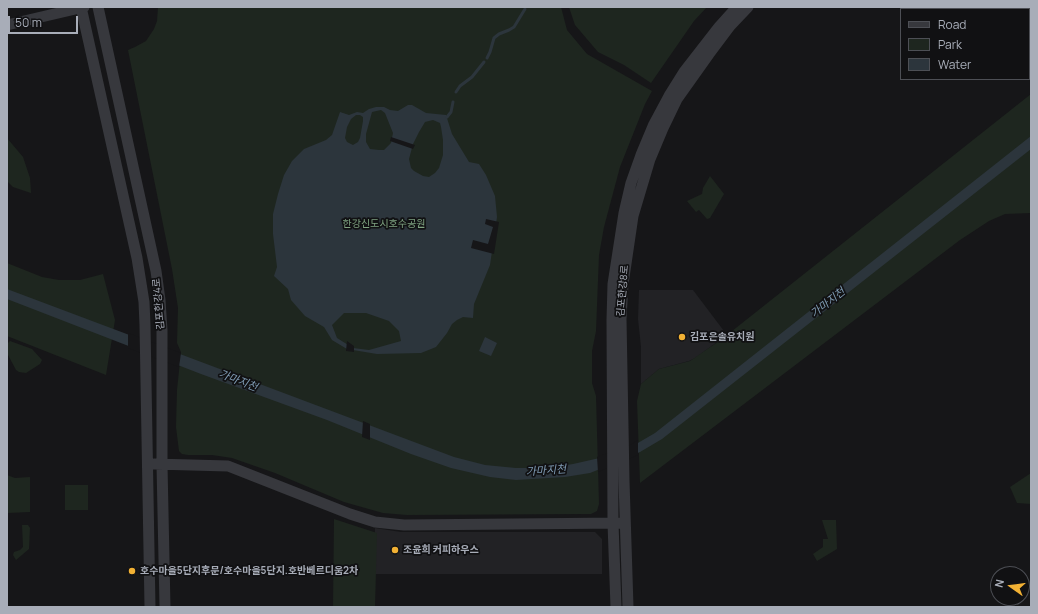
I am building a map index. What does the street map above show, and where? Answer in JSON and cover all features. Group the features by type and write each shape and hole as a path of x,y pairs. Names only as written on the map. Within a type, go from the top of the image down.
{"street":[{"name":"김포한강4로","path":"82,7 138,264 143,296 145,325 150,607"},
{"path":"7,25 82,7"},
{"name":"김포한강4로","path":"98,7 156,271 162,330 162,464 165,607"},
{"name":"김포한강8로","path":"628,607 625,523 618,483 612,429 613,284 624,213 631,183 654,124 676,84 701,49 737,7"},
{"name":"김포한강8로","path":"616,607 613,523 623,424 621,319 623,284 633,216 652,153 678,99 693,75 722,37 748,7"},
{"path":"148,464 228,466 350,514 375,522 404,525 625,523"}],"shaded area":[{"name":"김포은솔유치원","path":"639,290 693,290 727,335 695,358 659,369 641,384 641,347 638,319"},
{"path":"375,528 401,532 595,532 602,539 602,574 375,574"}],"green space":[{"name":"한강신도시호수공원","path":"158,7 561,7 567,30 587,54 652,91 645,104 620,167 604,227 599,255 596,331 592,351 592,383 596,396 599,504 597,511 591,514 407,515 383,513 344,502 275,473 232,458 212,455 188,455 182,454 179,451 176,427 177,390 181,352 177,343 178,308 172,269 128,50 146,41 154,29 157,21"},
{"path":"569,7 707,7 694,21 651,83 624,65 598,52 575,25"},
{"path":"1031,94 1031,213 1005,214 989,221 960,240 640,483 637,401 641,384 659,369 690,361 722,339"},
{"path":"7,138 23,157 30,178 31,193 13,187 7,181"},
{"path":"710,176 724,194 710,218 707,219 699,210 696,212 687,201 702,194 703,188"},
{"path":"7,263 42,277 59,280 80,280 103,274 115,320 106,375 7,336"},
{"path":"10,341 32,349 42,360 40,364 26,373 16,370 7,353 7,344"},
{"path":"1031,473 1031,504 1017,503 1010,487"},
{"path":"7,475 15,478 30,477 30,512 7,513"},
{"path":"65,485 88,485 88,510 65,510"},
{"path":"334,519 377,533 375,607 333,607"},
{"path":"822,520 836,520 837,549 817,561 813,554 823,547 823,539 828,539"},
{"path":"22,525 28,525 30,528 29,549 16,560 13,555 14,552 23,547"}],"water":[{"path":"408,105 412,105 426,113 446,115 452,134 469,162 479,164 486,175 495,196 497,217 490,265 474,304 473,318 463,317 457,320 452,324 436,347 421,353 377,354 347,349 332,340 324,327 305,316 291,300 288,289 274,276 277,267 273,234 273,214 284,175 292,161 304,149 326,140 332,135 340,112 349,115 357,112 363,113 376,107 384,107 390,110 398,111","holes":["381,110 385,113 393,133 391,143 384,150 370,149 366,142 366,134 372,112","356,115 363,117 360,138 358,142 353,145 347,142 345,138 347,127 351,119","433,120 440,123 443,140 443,155 439,168 429,177 423,176 414,171 411,168 409,159 413,144 425,122","344,313 366,313 389,321 399,331 401,341 369,350 353,348 337,338 332,325"]},
{"name":"가마지천","path":"1031,136 1031,149 662,439 640,452 590,473 565,477 516,480 490,477 451,468 7,299 7,289 454,457 485,465 516,468 549,468 604,457 631,447 655,433"},
{"path":"485,337 497,343 491,356 479,351"}],"pier":[{"path":"391,137 415,145 413,149 390,141"},
{"path":"486,219 499,222 494,254 471,248 473,240 488,244 493,227 485,224"},
{"path":"128,333 181,353 179,367 128,348"},
{"path":"347,341 354,346 354,352 346,351"},
{"path":"363,421 370,424 370,440 362,437"},
{"path":"638,440 638,455 598,472 597,457 630,445"}],"waterway":[{"path":"487,58 494,38 514,27 525,9"},
{"path":"456,92 460,86 472,77 484,62"},
{"path":"447,117 451,112 453,102"}],"place":[{"name":"김포은솔유치원","path":"682,337"},
{"name":"조윤희 커피하우스","path":"395,550"},
{"name":"호수마을5단지후문/호수마을5단지.호반베르디움2차","path":"132,571"}]}
